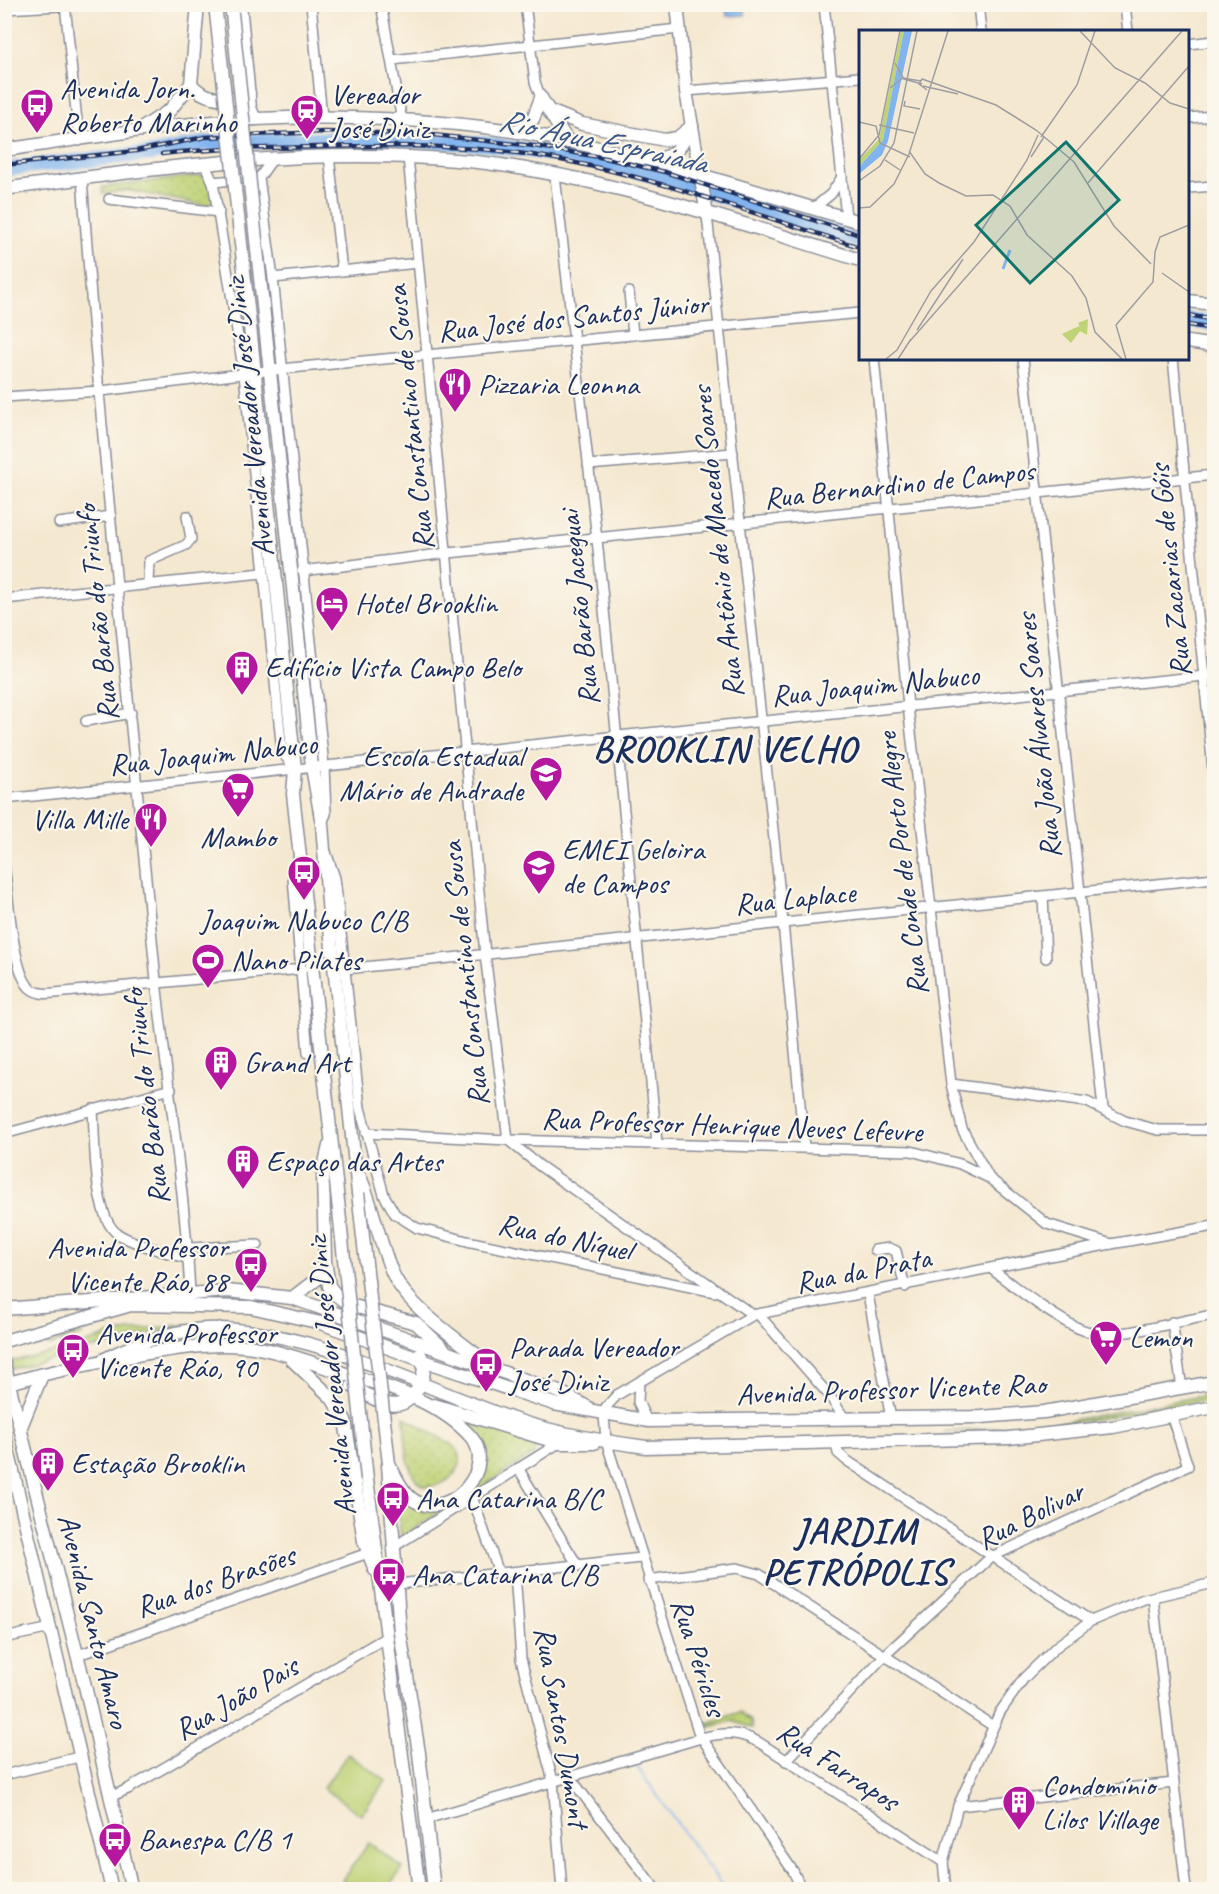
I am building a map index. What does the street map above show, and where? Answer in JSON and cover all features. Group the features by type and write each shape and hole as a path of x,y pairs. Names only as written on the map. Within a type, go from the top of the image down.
{"main road":[{"path":"136,132 170,110 191,84 198,4"},
{"name":"Avenida Vereador José Diniz","path":"215,4 252,345 250,373 296,769 293,794 367,1479 419,1890"},
{"name":"Avenida Vereador José Diniz","path":"231,4 267,344 276,370 318,766 344,1074 357,1171 388,1464 400,1632 434,1890"},
{"path":"240,4 249,93 255,119"},
{"name":"Rua Antônio de Macedo Soares","path":"677,4 686,91 706,209"},
{"path":"191,84 206,96 216,98 242,99 249,93"},
{"path":"542,98 568,142"},
{"path":"518,132 533,118 542,98"},
{"path":"552,112 582,124 665,140 677,138 692,127"},
{"path":"4,150 255,119 322,117 402,121 518,132 568,142 655,162 700,178 859,221"},
{"path":"655,162 676,152 692,127"},
{"path":"4,189 204,163 274,157 408,157 458,160 555,176 706,209 859,262"},
{"path":"1189,301 1215,304"},
{"path":"1189,342 1215,346"},
{"path":"331,1139 322,1171 325,1261 329,1286 342,1301 416,1323 447,1352 453,1370 450,1394"},
{"path":"357,1171 369,1196 392,1272 400,1288 419,1307 496,1370"},
{"path":"292,1298 317,1279 325,1261"},
{"name":"Avenida Professor Vicente Rao","path":"186,1294 227,1291 292,1298 562,1393 604,1415"},
{"path":"131,1305 186,1294"},
{"path":"4,1309 56,1307 186,1294"},
{"name":"Avenida Professor Vicente Rao","path":"4,1341 131,1305 251,1307 321,1323 424,1361 554,1404 604,1415 647,1421 981,1417 1044,1412 1215,1382"},
{"path":"56,1307 102,1312"},
{"name":"Avenida Professor Vicente Rao","path":"102,1360 153,1339 219,1329 258,1333 309,1345 422,1382 518,1421 606,1441 684,1448 935,1442 1064,1434 1215,1407"},
{"path":"388,1464 403,1489 413,1499 419,1503 434,1504 449,1499 469,1485 480,1463 478,1449 471,1437 419,1400 424,1361 418,1349 406,1337"},
{"name":"Avenida Professor Vicente Rao","path":"7,1384 102,1360 214,1344 260,1349 324,1367 419,1400 559,1443 580,1444 606,1441"},
{"path":"288,1357 332,1398 345,1420 368,1553 382,1586"},
{"name":"Avenida Santo Amaro","path":"4,1364 7,1384 78,1655 132,1890"},
{"path":"20,1430 42,1375"},
{"name":"Avenida Santo Amaro","path":"4,1433 112,1890"}],"street":[{"path":"4,9 96,4"},
{"path":"311,4 322,117"},
{"path":"381,4 402,121"},
{"path":"525,4 535,82 542,98"},
{"path":"824,4 846,218"},
{"path":"978,4 981,30"},
{"path":"1125,4 1128,30"},
{"path":"65,5 79,141"},
{"path":"392,60 680,30"},
{"path":"1189,44 1215,41"},
{"path":"686,91 859,77"},
{"path":"1189,118 1215,116"},
{"path":"329,156 342,271"},
{"path":"213,182 259,178 274,157"},
{"name":"Rua Constantino de Sousa","path":"408,157 485,954 508,1140"},
{"name":"Avenida Vereador José Diniz","path":"204,163 213,182 250,373 263,573 282,752 296,769"},
{"name":"Rua Barão Jaceguai","path":"555,176 597,539 657,1143"},
{"path":"814,208 831,194 842,177"},
{"name":"Rua Barão do Triunfo","path":"82,178 117,586 157,983 188,1248 186,1294"},
{"name":"Avenida Vereador José Diniz","path":"259,178 273,278 276,370 302,571 318,766"},
{"path":"1189,188 1215,186"},
{"path":"109,199 219,212"},
{"name":"Rua Antônio de Macedo Soares","path":"706,209 721,327 804,1147"},
{"path":"273,278 418,263"},
{"path":"629,292 633,335"},
{"name":"Rua José dos Santos Júnior","path":"4,397 101,391 276,370 859,313"},
{"name":"Rua Conde de Porto Alegre","path":"874,360 908,706 951,1084 962,1129 989,1178"},
{"name":"Rua João Álvares Soares","path":"1023,360 1039,493 1056,690 1103,1108"},
{"name":"Rua Zacarias de Góis","path":"1173,360 1210,675 1215,780"},
{"path":"588,465 733,453"},
{"name":"Rua Bernardino de Campos","path":"302,571 448,553 1215,476"},
{"path":"59,523 111,516"},
{"path":"148,583 149,561 186,545 191,540 187,516"},
{"path":"4,599 263,573"},
{"name":"Rua Joaquim Nabuco","path":"4,799 139,787 318,766 1210,675"},
{"path":"86,721 131,713"},
{"name":"Avenida Vereador José Diniz","path":"324,849 331,861 335,878 360,1108 384,1195 390,1208 403,1221"},
{"name":"Avenida Vereador José Diniz","path":"300,855 293,878 308,1053"},
{"path":"4,864 18,965 29,987 43,994 302,969"},
{"name":"Rua Laplace","path":"345,969 1215,878"},
{"path":"1043,896 1046,958"},
{"path":"951,1084 1067,1098 1103,1108 1125,1121 1158,1130 1215,1130"},
{"path":"4,1134 171,1089"},
{"path":"93,1109 101,1207 109,1225 124,1237 189,1259"},
{"name":"Rua Professor Henrique Neves Lefevre","path":"366,1133 508,1140 911,1151 960,1164 989,1178 1047,1224 1111,1244 1215,1226"},
{"path":"508,1140 540,1166 721,1293 755,1314 829,1395 845,1419"},
{"name":"Rua do Níquel","path":"403,1221 467,1241 721,1293"},
{"name":"Rua da Prata","path":"604,1415 611,1400 755,1314 993,1270 1111,1244"},
{"path":"188,1248 258,1245"},
{"path":"875,1250 889,1248 896,1251 905,1287"},
{"path":"993,1270 1079,1329 1103,1334 1215,1315"},
{"path":"868,1294 891,1419"},
{"path":"1172,1322 1182,1388"},
{"path":"639,1383 638,1402 647,1421"},
{"name":"Rua Péricles","path":"604,1415 606,1441 648,1580 701,1738 793,1871 802,1890"},
{"name":"Rua Bolivar","path":"786,1761 884,1656 990,1557 1188,1467 1171,1415"},
{"path":"395,1546 559,1443"},
{"path":"836,1443 838,1453 846,1460 990,1557 1091,1621"},
{"path":"518,1468 578,1566"},
{"path":"472,1497 499,1573"},
{"name":"Rua dos Brasões","path":"78,1655 368,1553"},
{"path":"398,1584 642,1558"},
{"path":"648,1580 737,1568 748,1569 993,1726"},
{"name":"Rua Santos Dumont","path":"515,1572 521,1659 553,1781 562,1890"},
{"path":"946,1890 943,1862 958,1806 993,1726 1024,1678 1057,1646 1091,1621 1118,1607 1215,1583"},
{"path":"1153,1597 1186,1890"},
{"path":"4,1638 51,1628"},
{"name":"Rua João Pais","path":"110,1797 128,1790 386,1638"},
{"name":"Rua Farrapos","path":"426,1819 724,1732 744,1734 943,1862"},
{"path":"4,1775 79,1757"},
{"path":"569,1776 656,1890"},
{"path":"958,1806 1174,1783"}],"green space":[{"path":"205,175 212,182 214,201 207,206 126,190 103,194 102,187"},
{"path":"189,1324 12,1369 11,1361 76,1347 115,1333"},
{"path":"79,1332 82,1335 79,1337 47,1346"},
{"path":"1214,1394 1214,1399 1036,1429 944,1432 1051,1424"},
{"path":"404,1417 453,1445 459,1452 460,1460 454,1475 440,1484 431,1486 423,1486 417,1481 409,1464"},
{"path":"457,1417 533,1440 536,1444 534,1454 456,1503 472,1490 484,1472 486,1456 480,1444"},
{"path":"397,1494 424,1511 444,1509 453,1504 401,1537"},
{"path":"740,1712 751,1721 752,1728 732,1721 709,1727 708,1723"},
{"path":"348,1754 386,1781 361,1815 323,1788"},
{"path":"369,1843 403,1868 387,1889 354,1889 342,1880"}],"water":[{"path":"745,5 745,15 727,16 726,6"}],"waterway":[{"name":"Rio Água Espraiada","path":"4,169 154,153 206,143 362,138 486,144 577,158 662,177 859,241"},
{"name":"Rio Água Espraiada","path":"1189,320 1214,324"},
{"path":"637,1767 725,1890"}],"railway":[{"path":"4,165 136,151 205,137 324,132 424,134 534,146 605,158 665,172 859,235"},
{"path":"162,154 239,149 376,146 466,148 526,154 633,176 859,247"},
{"path":"1189,315 1214,320"},
{"path":"1189,325 1214,329"}],"place":[{"name":"Avenida Jorn. Roberto Marinho","path":"37,134"},
{"name":"Vereador José Diniz","path":"307,140"},
{"name":"Pizzaria Leonna","path":"455,413"},
{"name":"Hotel Brooklin","path":"332,632"},
{"name":"Edifício Vista Campo Belo","path":"242,696"},
{"name":"Escola Estadual Mário de Andrade","path":"546,802"},
{"name":"Mambo","path":"238,818"},
{"name":"Villa Mille","path":"151,848"},
{"name":"EMEI Geloira de Campos","path":"539,895"},
{"name":"Joaquim Nabuco C/B","path":"304,901"},
{"name":"Nano Pilates","path":"208,989"},
{"name":"Grand Art","path":"221,1091"},
{"name":"Espaço das Artes","path":"243,1190"},
{"name":"Avenida Professor Vicente Ráo, 88","path":"251,1293"},
{"name":"Lemon","path":"1106,1366"},
{"name":"Avenida Professor Vicente Ráo, 90","path":"73,1379"},
{"name":"Parada Vereador José Diniz","path":"486,1393"},
{"name":"Estação Brooklin","path":"48,1492"},
{"name":"Ana Catarina B/C","path":"393,1527"},
{"name":"Ana Catarina C/B","path":"389,1603"},
{"name":"Condomínio Lilos Village","path":"1019,1831"},
{"name":"Banespa C/B 1","path":"115,1868"}],"district":[{"name":"BROOKLIN VELHO","path":"725,749"},
{"name":"JARDIM PETRÓPOLIS","path":"856,1552"}]}
